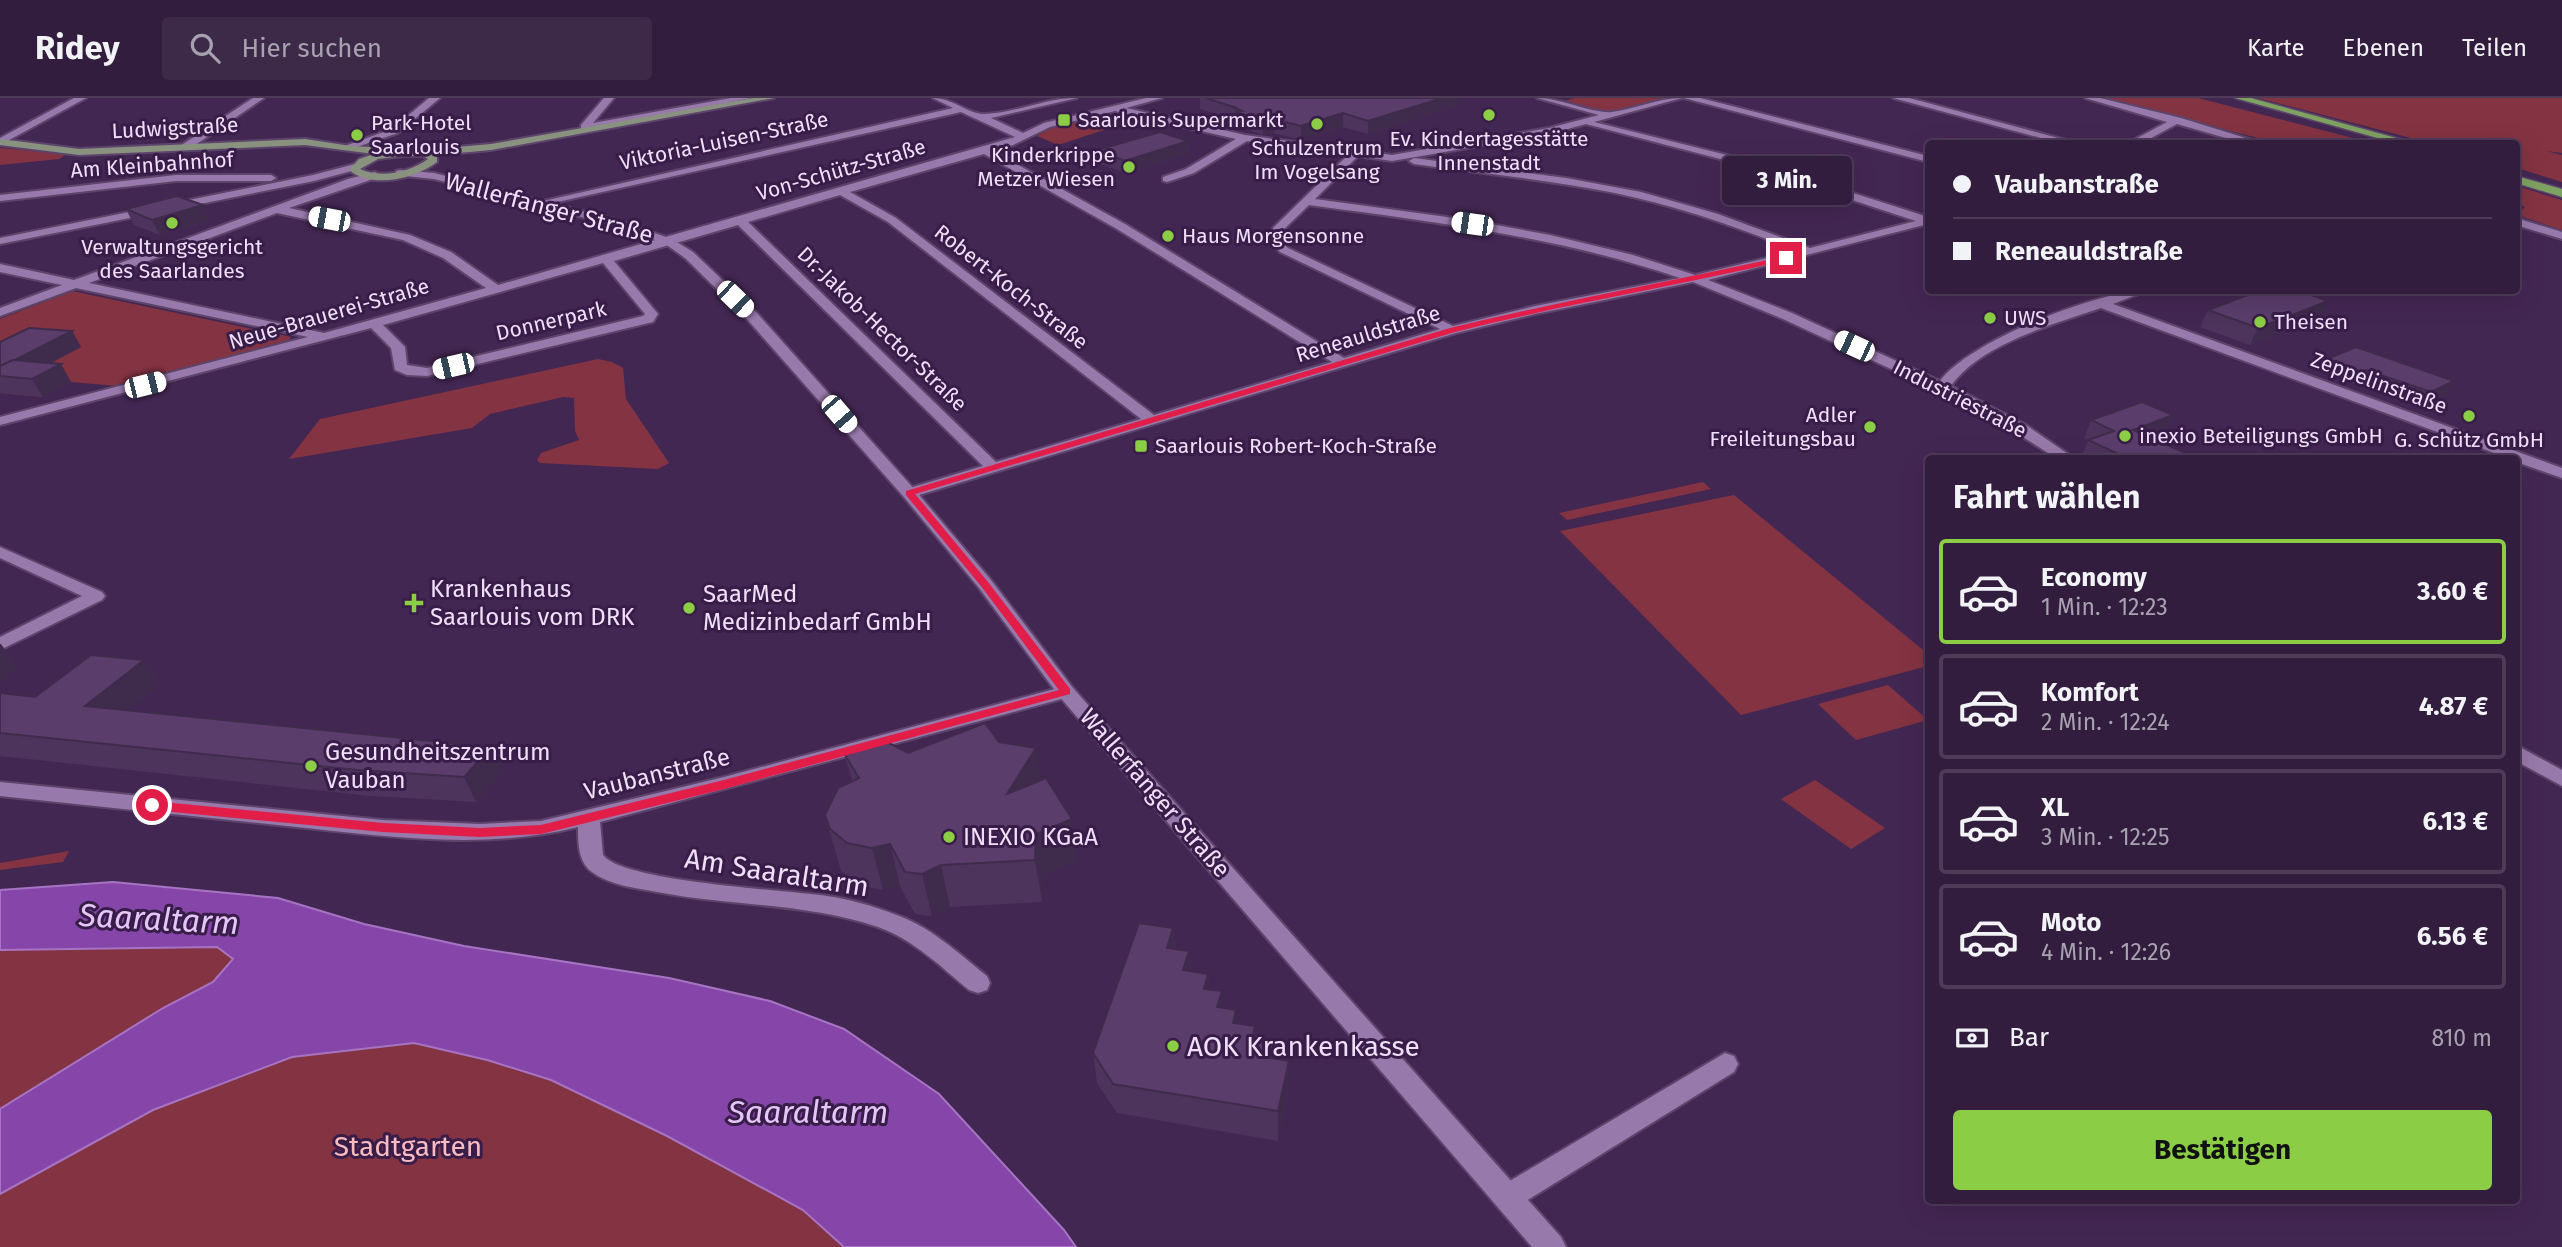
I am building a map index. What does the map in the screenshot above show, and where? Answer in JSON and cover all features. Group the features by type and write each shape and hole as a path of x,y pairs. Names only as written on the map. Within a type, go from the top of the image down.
{"highway":[{"path":"2235,99 2379,140"},
{"path":"2235,99 2397,140"},
{"path":"2520,174 2562,187"},
{"path":"2520,180 2562,193"}],"main road":[{"path":"375,176 400,173 422,167 433,160 474,150 769,98"},
{"name":"Ludwigstraße","path":"0,142 79,152 305,142 354,164 381,152 402,153"},
{"path":"354,164 402,153 474,150"},
{"path":"423,153 433,157 433,160"}],"street":[{"path":"0,142 81,98"},
{"path":"184,148 259,98"},
{"path":"0,312 334,187 354,164 435,98"},
{"path":"584,129 609,98"},
{"path":"584,129 746,98"},
{"path":"1026,98 1040,105"},
{"path":"980,118 1072,98"},
{"name":"Von-Schütz-Straße","path":"668,240 984,150 1024,137 1047,125 1157,98"},
{"path":"1542,98 1613,116"},
{"path":"1392,158 1586,123 1677,98"},
{"path":"1689,98 1925,158"},
{"path":"1898,98 2061,140"},
{"path":"2090,98 2246,140"},
{"path":"943,100 965,102 980,118 1024,137"},
{"name":"Viktoria-Luisen-Straße","path":"535,204 965,102"},
{"path":"1116,109 1171,124 1245,138 1554,179 1642,196 1727,220 1810,253"},
{"path":"2139,140 2178,120"},
{"path":"1586,123 1755,165 1925,220"},
{"path":"1167,179 1190,171 1245,138"},
{"path":"984,150 1048,183 1153,245 1343,363"},
{"path":"1444,150 1441,158 1446,165"},
{"path":"1356,153 1277,230 1274,236 1276,243 1284,250 1452,330"},
{"path":"0,241 311,179 354,164 375,176"},
{"name":"Wallerfanger Straße","path":"422,167 434,176"},
{"name":"Wallerfanger Straße","path":"400,173 434,176 535,204 610,221 668,240 689,255 751,315 909,493 985,584 1066,692 1551,1247"},
{"name":"Am Kleinbahnhof","path":"0,198 176,178 311,179"},
{"path":"311,179 329,181 334,187"},
{"name":"Robert-Koch-Straße","path":"840,191 892,220 1153,422"},
{"name":"Industriestraße","path":"1306,201 1513,231 1605,251 1696,279 1754,301 1944,386 2007,419 2061,455"},
{"path":"276,209 406,237 447,255 495,289"},
{"name":"Dr.-Jakob-Hector-Straße","path":"739,219 995,469"},
{"name":"Reneauldstraße","path":"909,493 1153,422 1452,330 1535,310 1696,279 1810,253 1925,222"},
{"path":"2520,222 2562,236"},
{"name":"Neue-Brauerei-Straße","path":"0,421 324,337 668,240"},
{"name":"Donnerpark","path":"374,323 398,346 400,367 407,371 427,372 648,319 652,314 606,259"},
{"path":"0,268 324,337"},
{"path":"1944,386 1947,378 1984,351 2065,316 2131,294"},
{"name":"Zeppelinstraße","path":"2102,304 2513,455"},
{"path":"2050,310 2065,316"},
{"name":"Zeppelinstraße","path":"2520,458 2562,473"},
{"path":"0,552 96,596 0,644"},
{"name":"Vaubanstraße","path":"0,789 383,828 443,831 541,830 1066,692"},
{"path":"2520,754 2562,779"},
{"name":"Am Saaraltarm","path":"589,819 590,848 593,856 597,864 612,874 664,885 831,905 889,921 929,943 978,983"},
{"path":"1508,1197 1725,1064"}],"green space":[{"path":"1574,98 1665,98 1611,113 1565,101"},
{"path":"2104,98 2198,98 2360,140 2265,140"},
{"path":"2258,98 2562,98 2562,153 2546,151 2562,155 2562,182 2520,169 2520,140 2419,140"},
{"path":"1110,114 1135,120 1058,145 1037,136 1058,124"},
{"path":"0,148 67,154 59,159 0,165"},
{"path":"2520,187 2562,200 2562,230 2520,216"},
{"path":"72,291 291,337 289,340 118,386 71,382 43,397 0,393 0,319"},
{"path":"598,359 623,368 626,399 669,463 658,469 540,463 537,460 541,453 579,440 575,431 574,398 563,397 490,414 472,428 289,459 320,419"},
{"path":"1703,482 1711,489 1567,520 1559,513"},
{"path":"1734,495 1925,652 1925,667 1741,715 1560,531"},
{"path":"1888,685 1925,717 1925,721 1856,740 1818,704"},
{"path":"1815,780 1885,828 1851,849 1781,799"},
{"path":"69,851 63,862 0,870 0,863"},
{"path":"217,947 233,959 213,982 163,1008 0,1109 0,950"},
{"name":"Stadtgarten","path":"414,1043 487,1060 551,1080 667,1136 803,1210 844,1247 0,1247 0,1194 153,1110 292,1057"}],"water":[{"name":"Saaraltarm","path":"113,882 278,898 364,924 464,946 669,978 770,1001 844,1029 939,1094 1064,1230 1076,1247 844,1247 803,1210 667,1136 551,1080 487,1060 414,1043 292,1057 153,1110 0,1194 0,1109 163,1008 213,982 233,959 217,947 0,950 0,890"}],"building":[{"path":"1206,98 1442,98 1368,121 1343,113 1301,126 1274,119 1263,121 1236,112 1242,111 1234,108 1237,108"},
{"path":"1160,132 1188,141 1125,161 1097,150"},
{"path":"177,196 203,205 152,220 126,209"},
{"path":"2250,294 2308,294 2328,301 2258,328 2208,310"},
{"path":"29,328 72,331 0,366 0,342"},
{"path":"2356,347 2454,381 2431,392 2366,370 2361,372 2327,359"},
{"path":"13,360 61,364 32,379 0,376 0,366"},
{"path":"2142,402 2173,415 2133,430 2190,455 2120,455 2088,440 2114,431 2091,420"},
{"path":"91,655 144,660 85,706 491,747 464,777 357,770 0,733 0,693 35,697"},
{"path":"985,723 999,742 1036,748 1007,794 1046,778 1072,819 1036,834 1035,860 941,865 922,874 905,872 890,844 872,848 847,843 830,829 825,815 838,788 859,778 845,755 872,742 887,742 908,753"},
{"name":"AOK Krankenkasse","path":"1139,923 1173,928 1167,948 1189,951 1183,970 1208,974 1204,989 1222,991 1217,1007 1236,1010 1233,1023 1255,1026 1252,1041 1273,1045 1270,1058 1289,1061 1278,1111 1113,1084 1093,1053"}],"place":[{"name":"Ev. Kindertagesstätte Innenstadt","path":"1489,115"},
{"name":"Saarlouis Supermarkt","path":"1064,120"},
{"name":"Schulzentrum Im Vogelsang","path":"1317,124"},
{"name":"Park-Hotel Saarlouis","path":"357,135"},
{"name":"Kinderkrippe Metzer Wiesen","path":"1129,167"},
{"name":"Verwaltungsgericht des Saarlandes","path":"172,223"},
{"name":"Haus Morgensonne","path":"1168,236"},
{"name":"UWS","path":"1990,318"},
{"name":"Theisen","path":"2260,322"},
{"name":"G. Schütz GmbH","path":"2469,416"},
{"name":"Adler Freileitungsbau","path":"1870,427"},
{"name":"inexio Beteiligungs GmbH","path":"2125,436"},
{"name":"Saarlouis Robert-Koch-Straße","path":"1141,446"},
{"name":"Krankenhaus Saarlouis vom DRK","path":"414,603"},
{"name":"SaarMed Medizinbedarf GmbH","path":"689,608"},
{"name":"Gesundheitszentrum Vauban","path":"311,766"},
{"name":"INEXIO KGaA","path":"949,837"},
{"name":"AOK Krankenkasse","path":"1173,1046"}],"route":[{"path":"152,805 383,828 480,832 541,830 1066,692 985,584 909,493 1153,422 1452,330 1786,258"}]}
